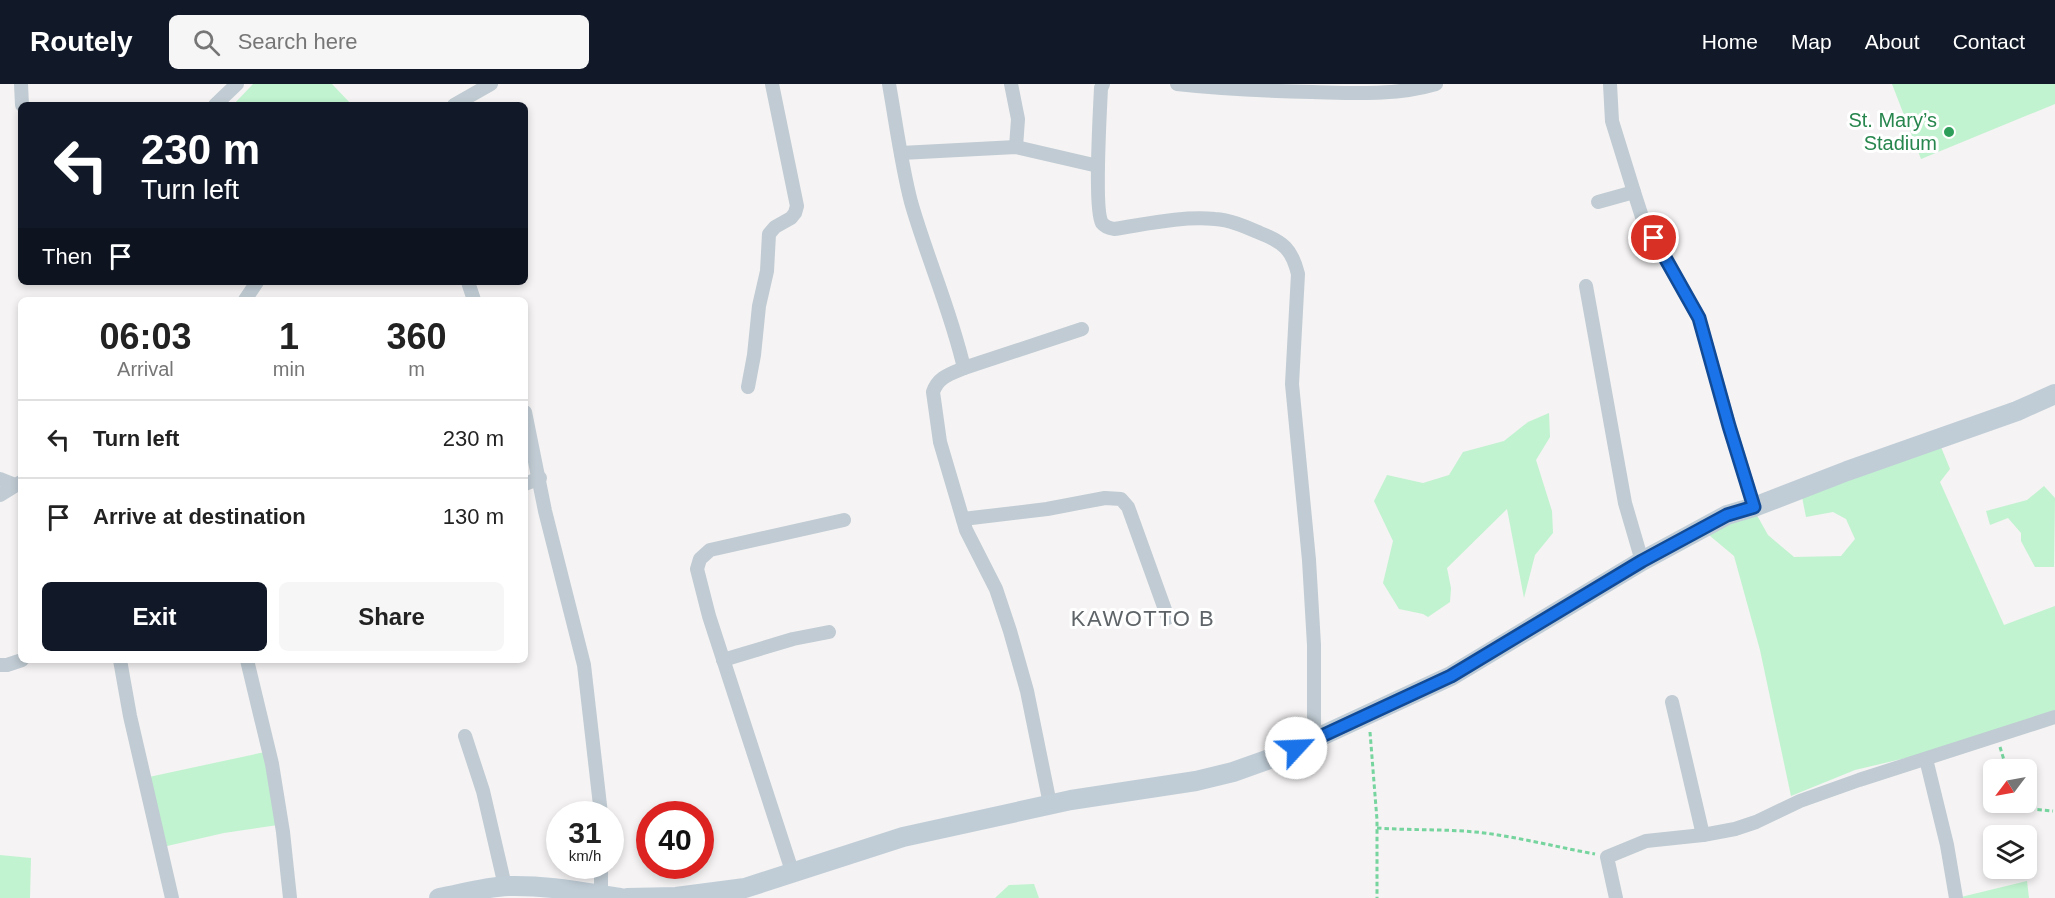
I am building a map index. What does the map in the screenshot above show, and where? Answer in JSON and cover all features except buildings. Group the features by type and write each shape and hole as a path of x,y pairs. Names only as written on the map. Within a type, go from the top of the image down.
{"street":[{"path":"21,84 22,102"},
{"path":"218,102 237,84"},
{"path":"459,102 491,84"},
{"path":"748,387 759,306 767,271 769,234 775,227 791,218 797,206 772,84"},
{"path":"889,84 911,201 947,307 964,368"},
{"path":"1011,84 1018,119 1016,147"},
{"path":"1103,84 1098,166 1099,215 1107,228 1114,229 1182,219 1217,219 1241,225 1273,238 1285,246 1295,262 1298,274 1292,384 1314,645 1314,739"},
{"path":"1177,84 1376,93 1399,93 1436,84"},
{"path":"1610,84 1612,121 1643,220 1699,318 1754,507"},
{"path":"901,153 1016,147 1098,166"},
{"path":"1599,202 1634,192"},
{"path":"1586,286 1625,502 1642,561"},
{"path":"1050,804 1027,691 1010,631 996,589 963,519 940,442 933,392 935,384 941,378 964,368 1082,328"},
{"path":"627,898 676,897 745,888 903,837 1050,804 1196,781 1233,772 1278,756 1451,676 1642,561 1727,515 2017,411 2055,394"},
{"path":"528,425 545,511 584,665 600,801"},
{"path":"528,483 540,478"},
{"path":"0,479 18,484"},
{"path":"0,495 18,484"},
{"path":"963,519 1047,509 1105,498 1121,499 1128,507 1168,618"},
{"path":"793,874 709,616 697,569 700,559 705,552 710,550 844,520"},
{"path":"723,660 793,639 828,632"},
{"path":"0,665 7,666 18,662"},
{"path":"121,663 130,717 172,898"},
{"path":"248,663 272,764 283,832 290,898"},
{"path":"1672,702 1703,835"},
{"path":"1616,898 1606,857 1646,841 1735,829 1756,822 1800,801 1859,780 2055,717"},
{"path":"465,736 483,791 505,886"},
{"path":"1926,759 1947,845 1956,898"},
{"path":"439,898 505,886 544,892 573,889 610,897 605,879"}],"path":[{"path":"1369,715 1377,828 1377,898"},
{"path":"1996,737 2003,759"},
{"path":"2037,810 2053,811"},
{"path":"1377,828 1467,831 1499,835 1606,857"}],"green space":[{"path":"253,84 332,84 349,102 236,102"},
{"name":"St. Mary’s Stadium","path":"1892,84 2055,84 2055,104 1921,159"},
{"path":"1549,413 1550,437 1536,460 1552,511 1553,533 1535,555 1524,598 1507,509 1447,568 1451,588 1450,602 1428,617 1399,609 1383,583 1393,541 1374,501 1387,475 1423,483 1449,475 1463,452 1504,441 1528,422"},
{"path":"1941,447 1950,469 1940,482 2004,625 2055,606 2055,710 1927,753 1855,770 1791,796 1760,650 1734,556 1703,530 1754,510 1768,535 1794,557 1841,556 1855,539 1846,519 1833,512 1806,517 1801,492"},
{"path":"2044,486 2055,498 2054,567 2035,567 2021,541 2021,533 2008,518 1990,525 1986,511 2027,500"},
{"path":"265,752 278,825 224,833 167,846 149,777"},
{"path":"0,855 31,858 30,898 0,898"},
{"path":"2027,881 2029,898 1961,898 1961,897"},
{"path":"1034,884 1039,898 995,898 1009,885"}],"place":[{"name":"St. Mary’s Stadium","path":"1949,132"}],"district":[{"name":"KAWOTTO B","path":"1143,618"}],"route":[{"path":"1296,748 1451,676 1642,561 1727,515 1754,507 1699,318 1654,238"}]}
